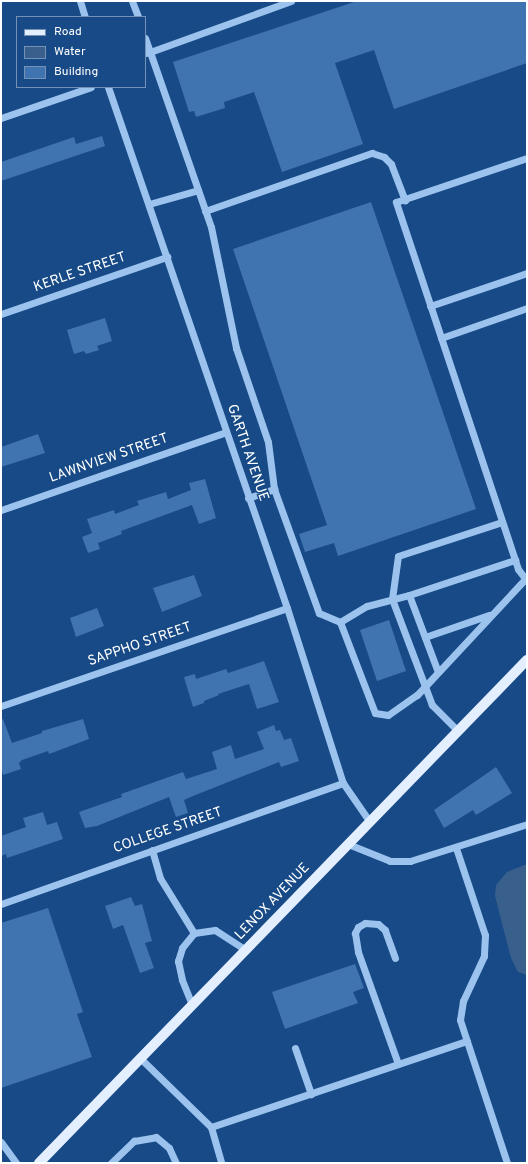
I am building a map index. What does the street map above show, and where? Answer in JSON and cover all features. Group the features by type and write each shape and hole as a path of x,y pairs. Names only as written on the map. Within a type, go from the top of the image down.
{"main road":[{"name":"LENOX AVENUE","path":"39,1163 527,660"}],"street":[{"path":"80,1 85,16"},
{"path":"132,1 138,16"},
{"path":"291,1 147,52 205,211 236,348 268,442 274,489 319,613 340,622 375,713 388,715 417,695 526,579 515,560 396,202 527,158"},
{"path":"1,118 88,88"},
{"name":"GARTH AVENUE","path":"108,88 287,608 343,783 350,797 370,822"},
{"path":"205,211 372,153 384,157 391,164 405,200"},
{"path":"149,204 198,190"},
{"name":"KERLE STREET","path":"1,314 167,257"},
{"path":"430,306 527,273"},
{"path":"441,338 527,308"},
{"name":"LAWNVIEW STREET","path":"1,510 226,432"},
{"path":"248,498 274,489"},
{"path":"458,731 432,705 392,599 398,556 502,522"},
{"path":"340,622 367,606 409,595 515,560"},
{"path":"409,595 438,672"},
{"name":"SAPPHO STREET","path":"1,706 287,608"},
{"path":"425,637 492,615"},
{"name":"COLLEGE STREET","path":"1,904 343,783"},
{"path":"348,844 390,861 427,857 527,824"},
{"path":"456,848 485,935 484,956 463,1001 460,1020 508,1163"},
{"path":"152,850 160,878 194,933"},
{"path":"395,958 385,930 378,924 365,923 358,927 355,933 358,952 383,1018 398,1064"},
{"path":"192,1005 182,980 178,962 182,948 194,933 214,930 246,950"},
{"path":"211,1127 466,1041"},
{"path":"295,1048 310,1094"},
{"path":"140,1058 211,1127 221,1163"},
{"path":"111,1163 134,1141 156,1137 169,1148 176,1163"},
{"path":"1,1142 16,1163"}],"water":[{"path":"527,864 527,975 518,972 511,958 495,896 496,885 507,872"}],"building":[{"path":"357,1 527,1 527,63 394,109 374,50 335,63 363,144 282,172 254,92 224,102 225,108 196,117 194,111 189,112 173,62"},
{"path":"102,136 105,146 1,181 1,162 74,137 76,144"},
{"path":"371,202 476,509 338,556 334,543 305,552 299,534 327,525 233,249"},
{"path":"105,318 112,341 97,346 99,350 86,354 84,351 74,354 67,330"},
{"path":"38,434 45,453 1,467 1,447"},
{"path":"205,479 216,518 199,524 192,505 121,531 122,534 98,543 100,549 88,553 82,537 92,533 87,519 114,510 115,514 139,505 137,501 166,492 168,499 191,490 189,483"},
{"path":"194,575 202,596 162,612 153,588"},
{"path":"97,608 104,626 76,637 70,618"},
{"path":"389,620 406,671 377,681 360,630"},
{"path":"264,661 279,702 257,709 249,684 218,694 219,695 204,701 204,703 193,707 184,677 195,674 196,679 226,669 228,673"},
{"path":"3,719 12,743 42,733 42,731 83,719 89,739 49,754 48,751 22,760 19,763 21,769 3,775 1,768 1,720"},
{"path":"274,725 276,731 280,730 284,740 291,738 299,761 281,767 279,762 184,800 188,813 176,817 169,797 97,826 85,828 79,812 122,797 121,794 183,772 186,779 217,769 212,752 231,745 235,759 264,749 257,732"},
{"path":"496,767 512,793 476,815 473,810 444,828 434,810"},
{"path":"43,812 47,825 57,822 63,839 7,858 6,854 1,856 1,836 26,827 23,818"},
{"path":"131,897 135,906 142,904 152,941 145,943 154,968 140,973 123,925 113,929 105,906"},
{"path":"48,908 83,1012 77,1014 92,1057 1,1088 1,923"},
{"path":"355,964 364,988 353,992 358,1003 285,1029 272,992"}]}
